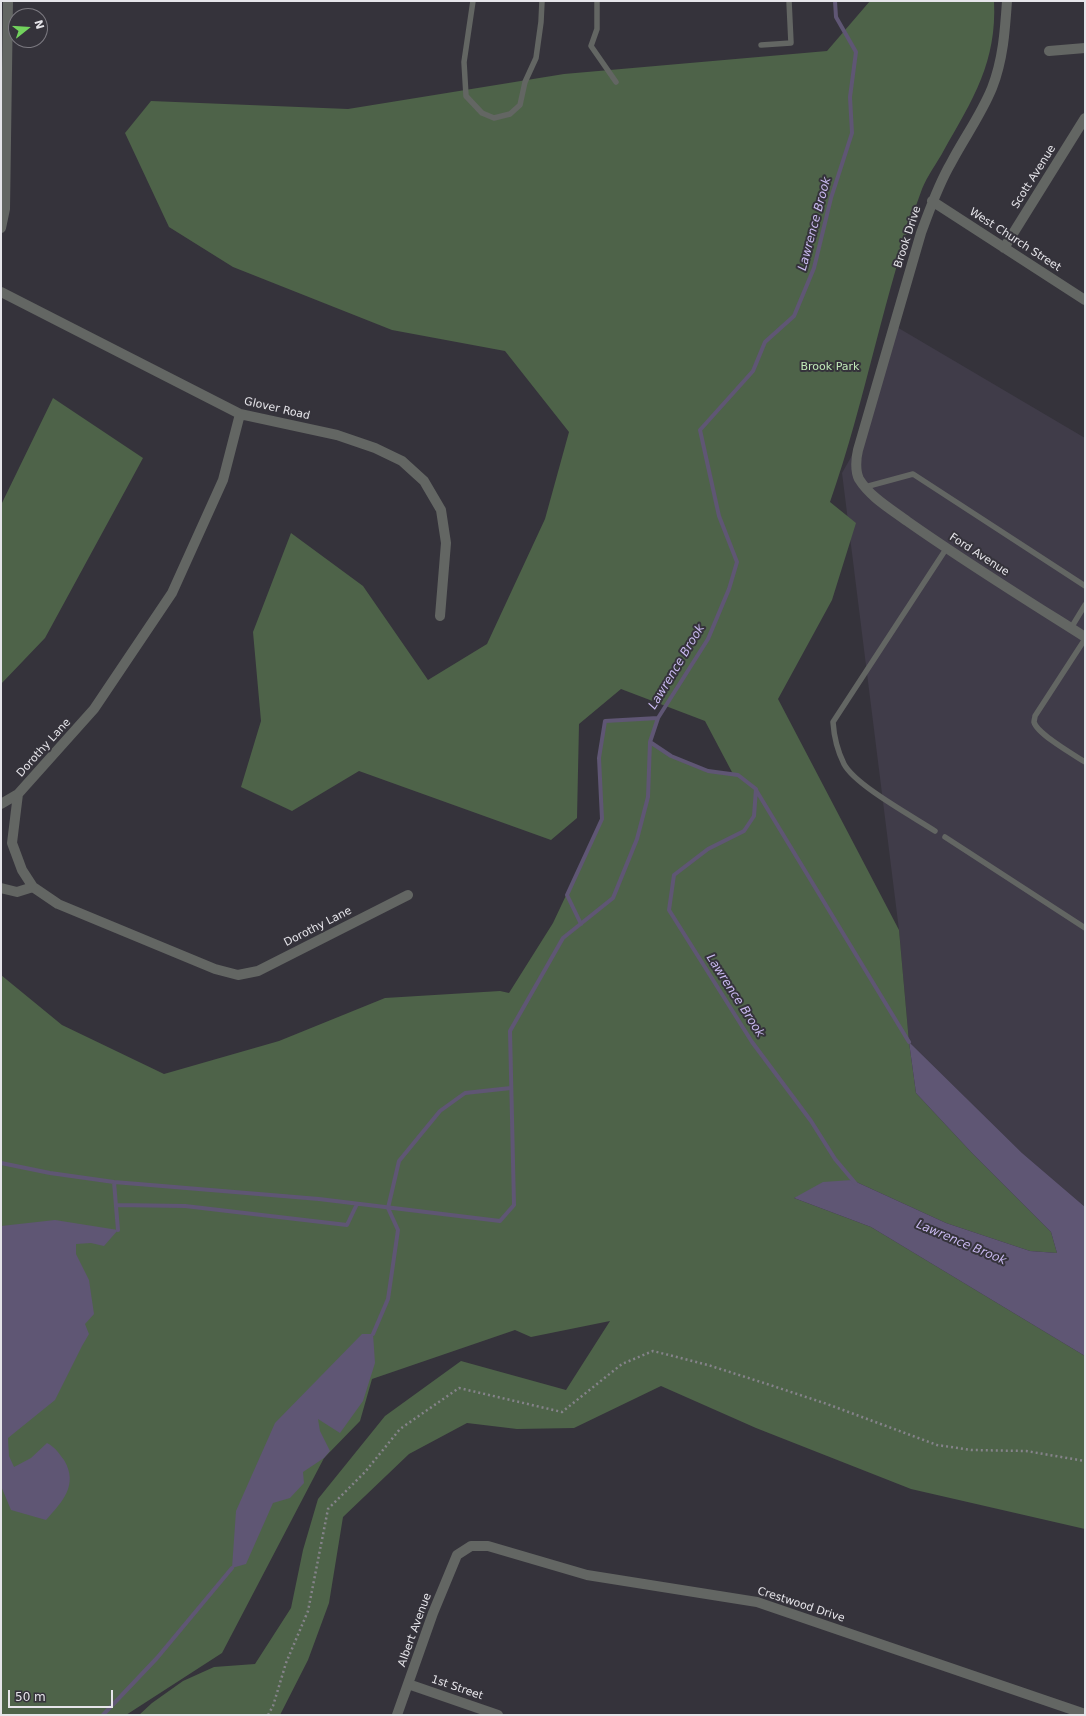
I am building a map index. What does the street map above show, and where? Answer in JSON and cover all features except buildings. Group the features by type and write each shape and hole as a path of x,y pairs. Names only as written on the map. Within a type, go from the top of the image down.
{"street":[{"path":"1,228 5,209 8,1"},
{"name":"Brook Drive","path":"865,487 858,478 856,460 858,450 921,233 932,201 951,163 972,128 992,87 1004,44 1007,1"},
{"path":"1049,51 1085,48"},
{"name":"Scott Avenue","path":"1004,248 1085,118"},
{"name":"West Church Street","path":"932,201 1085,300"},
{"name":"Glover Road","path":"1,292 240,414 337,435 375,448 402,462 424,481 441,510 446,543 440,616"},
{"name":"Dorothy Lane","path":"240,414 223,480 172,593 94,709 18,794 12,843 22,870 33,887 58,904 215,970 238,975 258,971 408,895"},
{"name":"Ford Avenue","path":"865,487 882,502 946,549 1085,638"},
{"path":"1,804 18,794"},
{"path":"1,888 17,892 33,887"},
{"name":"Crestwood Drive","path":"457,1555 471,1546 488,1546 586,1575 757,1602 1085,1714"},
{"name":"Albert Avenue","path":"397,1715 433,1613 457,1555"},
{"name":"1st Street","path":"408,1684 498,1715"}],"lane":[{"path":"473,1 464,62 466,96 482,114 494,118 510,114 520,105 525,82 536,58 541,22 542,1"},
{"path":"597,1 598,29 591,46 616,82"},
{"path":"761,45 791,43 789,1"},
{"path":"865,487 913,474 1085,586"},
{"path":"935,831 856,779 844,764 835,741 833,722 946,549"},
{"path":"1071,628 1085,604"},
{"path":"1085,638 1035,716 1034,721 1048,738 1085,762"},
{"path":"945,837 1085,928"}],"path":[{"path":"268,1715 273,1706 286,1663 308,1611 328,1509 365,1472 400,1429 458,1388 562,1412 622,1364 653,1351 708,1365 767,1384 827,1404 937,1445 972,1450 1026,1451 1085,1461"}],"shaded area":[{"path":"890,323 1085,438 1085,1207 1022,1153 909,1042 899,930 842,473 854,452"}],"green space":[{"name":"Brook Park","path":"870,1 994,1 992,43 987,62 973,97 924,184 909,228 843,463 830,502 856,523 832,600 778,699 899,930 909,1042 916,1093 972,1153 1051,1232 1057,1253 1030,1251 946,1223 852,1180 794,1198 871,1227 1085,1356 1085,1529 911,1489 756,1428 661,1386 574,1428 517,1429 467,1423 409,1454 343,1517 329,1603 308,1660 280,1715 139,1715 152,1703 183,1681 214,1667 255,1664 291,1608 303,1550 318,1499 385,1416 461,1361 566,1390 610,1321 531,1337 515,1330 372,1379 360,1421 324,1458 222,1653 126,1715 1,1715 1,975 62,1025 164,1074 279,1041 385,998 500,991 509,993 553,923 602,819 599,758 605,721 658,718 651,742 689,764 710,771 733,774 705,721 621,689 579,724 577,818 551,840 359,771 292,811 241,787 261,721 253,632 291,533 363,586 428,680 487,644 545,519 569,432 505,351 392,330 233,267 169,227 125,133 151,101 348,109 564,74 827,51"},
{"path":"53,398 143,458 45,638 1,684 1,505"}],"water":[{"path":"909,1042 1022,1153 1085,1207 1085,1356 871,1227 794,1198 823,1182 852,1180 946,1223 1030,1251 1057,1253 1051,1232 972,1153 916,1093"},
{"path":"55,1220 118,1230 104,1246 91,1243 76,1244 76,1254 89,1280 94,1314 85,1324 89,1334 55,1400 8,1438 9,1456 14,1467 31,1458 47,1443 58,1452 64,1460 70,1477 67,1493 58,1507 46,1520 11,1510 1,1486 1,1226"},
{"path":"362,1334 373,1334 375,1363 363,1401 340,1433 318,1419 320,1431 330,1451 324,1458 303,1472 304,1483 290,1498 273,1503 246,1564 232,1568 236,1511 275,1423"}],"waterway":[{"name":"Lawrence Brook","path":"835,1 836,17 856,52 850,97 852,133 831,198 814,268 794,316 765,342 753,371 700,430 719,516 737,562 729,589 708,639 658,718 650,742 671,756 708,771 738,775 756,789 754,816 744,831 708,849 674,875 669,910 752,1042 811,1121 835,1159 856,1184"},
{"path":"581,924 567,895 602,819 599,758 605,721 658,718"},
{"path":"1,1163 50,1173 114,1182 319,1199 500,1221 514,1205 510,1031 563,938 613,898 637,839 648,797 650,742"},
{"path":"756,790 909,1042"},
{"path":"373,1334 388,1299 398,1230 388,1208 399,1161 440,1111 465,1093 511,1088"},
{"path":"114,1182 118,1230"},
{"path":"116,1205 185,1206 347,1225 357,1204"},
{"path":"103,1715 157,1658 232,1568"}]}
